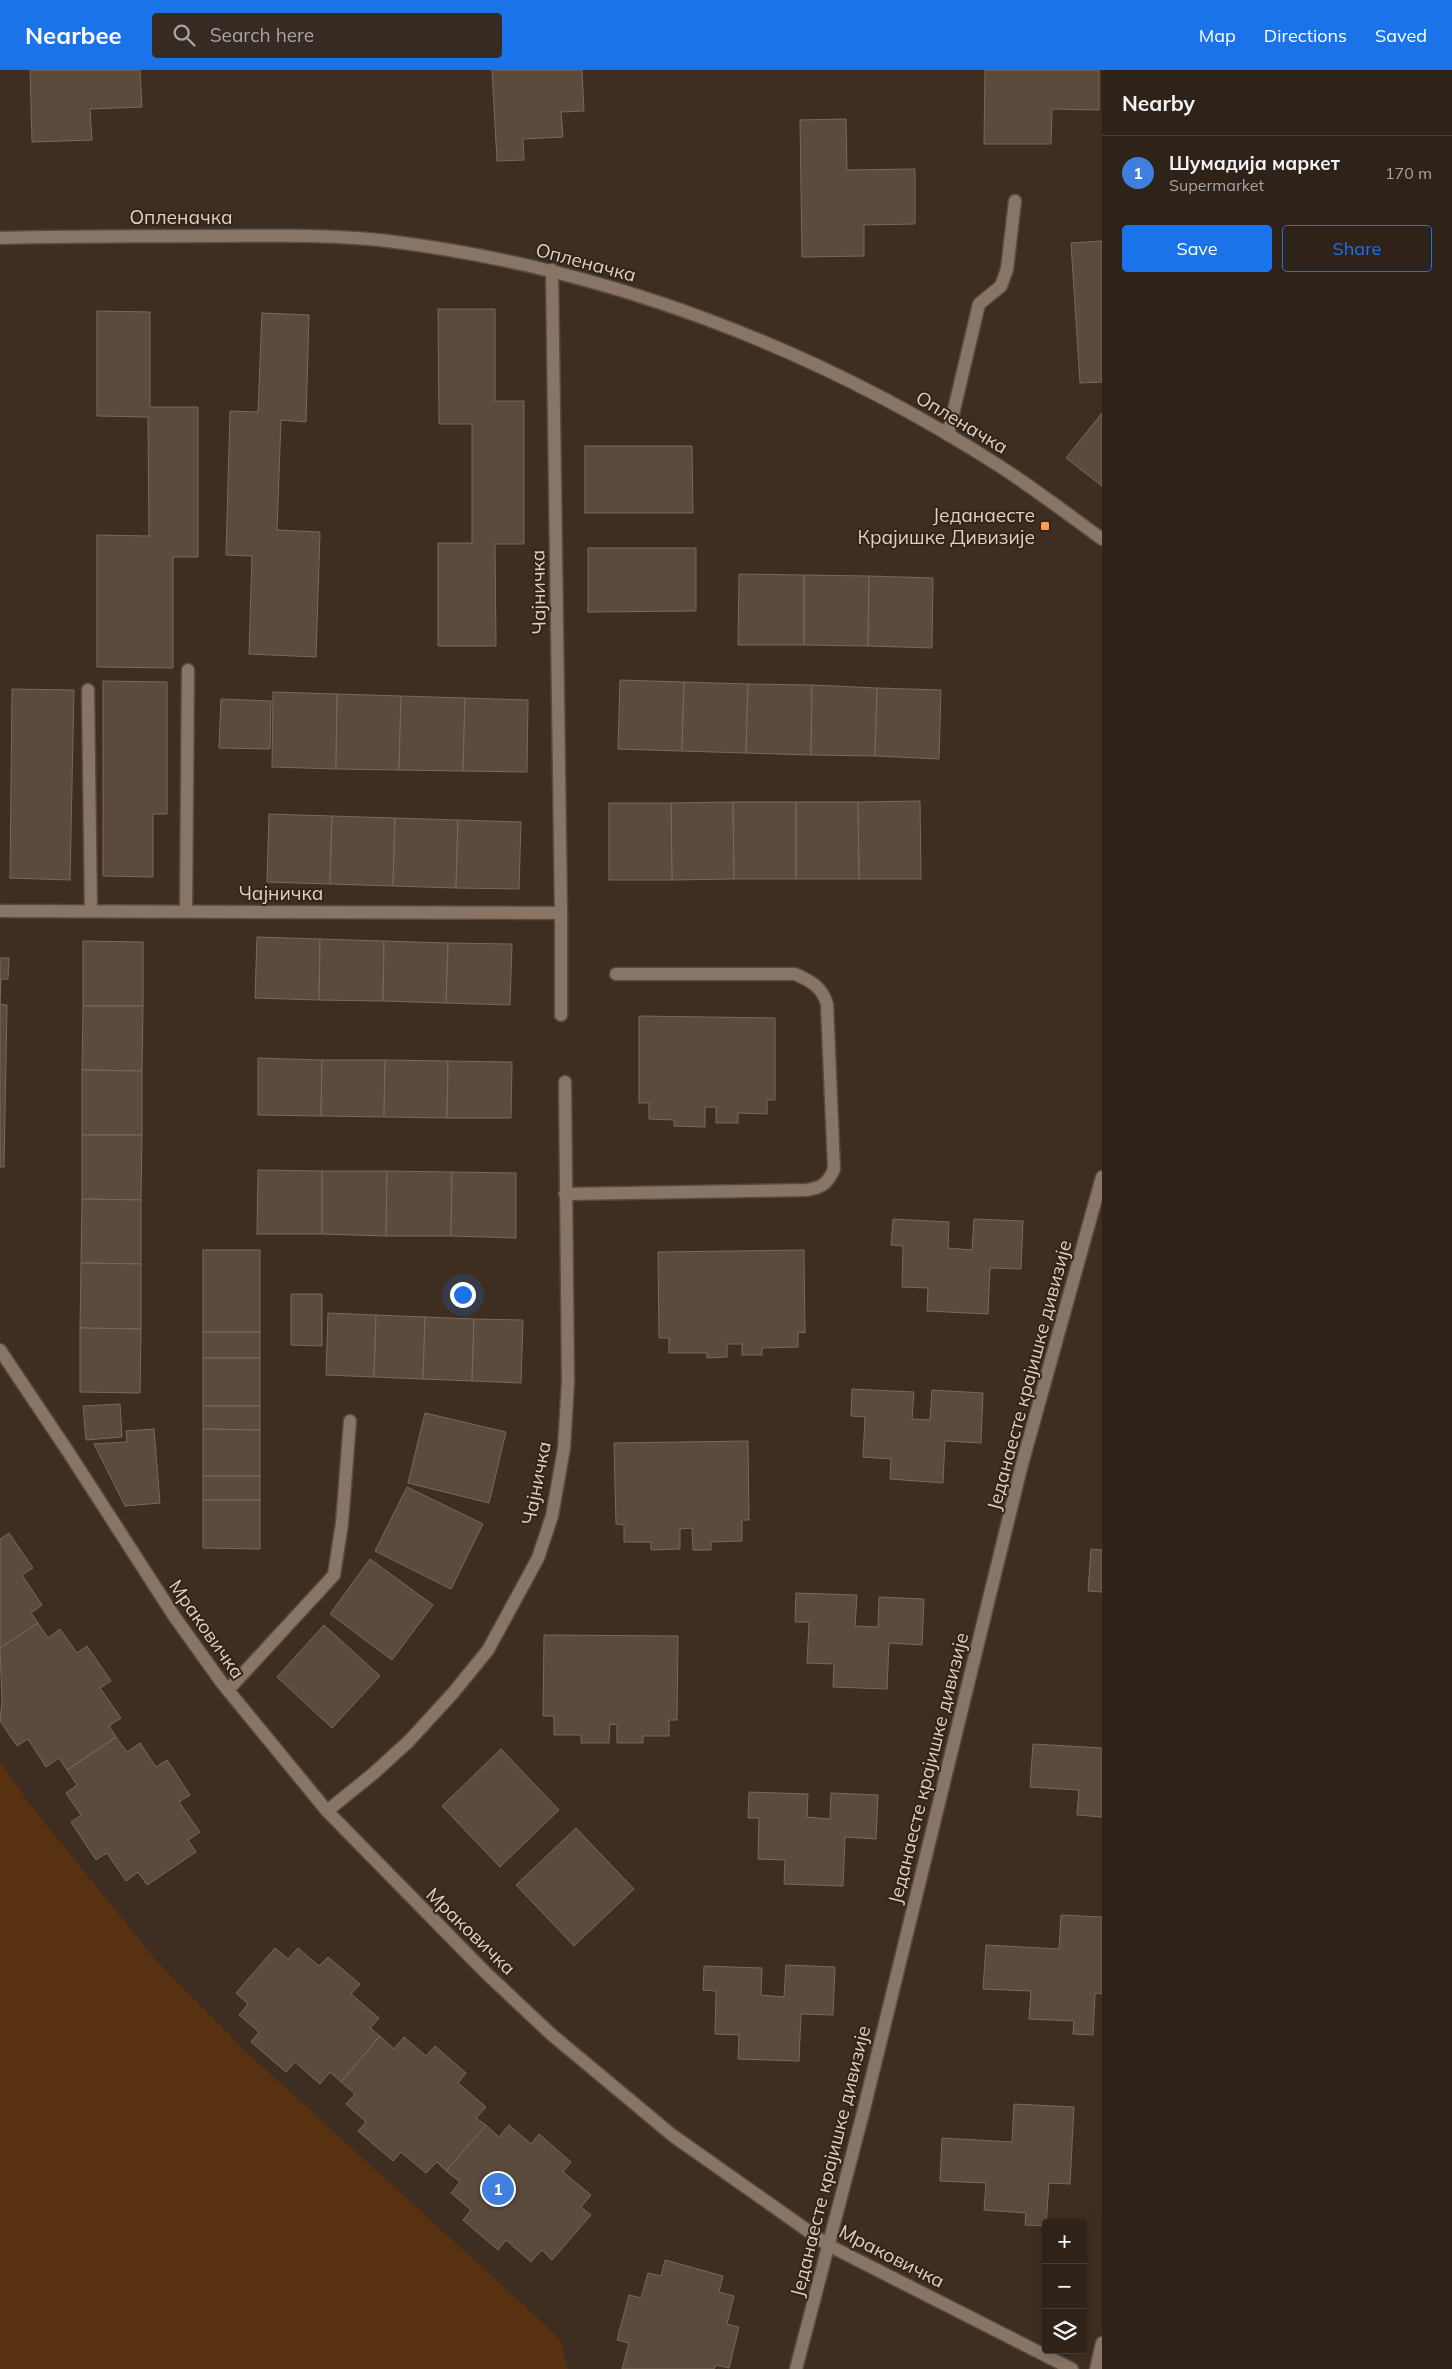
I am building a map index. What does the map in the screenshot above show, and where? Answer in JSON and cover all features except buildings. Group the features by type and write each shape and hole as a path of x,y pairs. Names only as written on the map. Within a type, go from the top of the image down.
{"street":[{"path":"948,435 979,304 1001,286 1006,269 1015,201"},
{"name":"Опленачка","path":"0,238 322,236 388,241 552,270 681,309 786,351 898,406 948,435 1002,468 1102,539"},
{"name":"Чајничка","path":"552,270 561,1015"},
{"path":"186,911 188,670"},
{"path":"88,690 91,911"},
{"name":"Чајничка","path":"0,911 561,913"},
{"path":"565,1194 806,1190 821,1187 829,1180 834,1168 827,1004 822,992 815,984 795,974 616,974"},
{"name":"Чајничка","path":"326,1811 391,1758 453,1693 488,1650 538,1558 552,1516 564,1448 568,1382 565,1082"},
{"name":"Једанаесте крајишке дивизије","path":"796,2369 863,2113 1022,1468 1099,1197 1102,1177"},
{"name":"Мраковичка","path":"0,1350 174,1616 228,1690 326,1811 435,1923 552,2035 672,2135 828,2245 1072,2369"},
{"path":"228,1690 334,1575 342,1523 350,1421"},
{"path":"1096,2369 1102,2343"}],"shaded area":[{"path":"0,1761 28,1802 154,1958 244,2050 540,2320 560,2340 568,2369 0,2369"}],"place":[{"name":"Једанаесте Крајишке Дивизије","path":"1045,526"},
{"name":"Шумадија маркет","path":"498,2189"}]}
